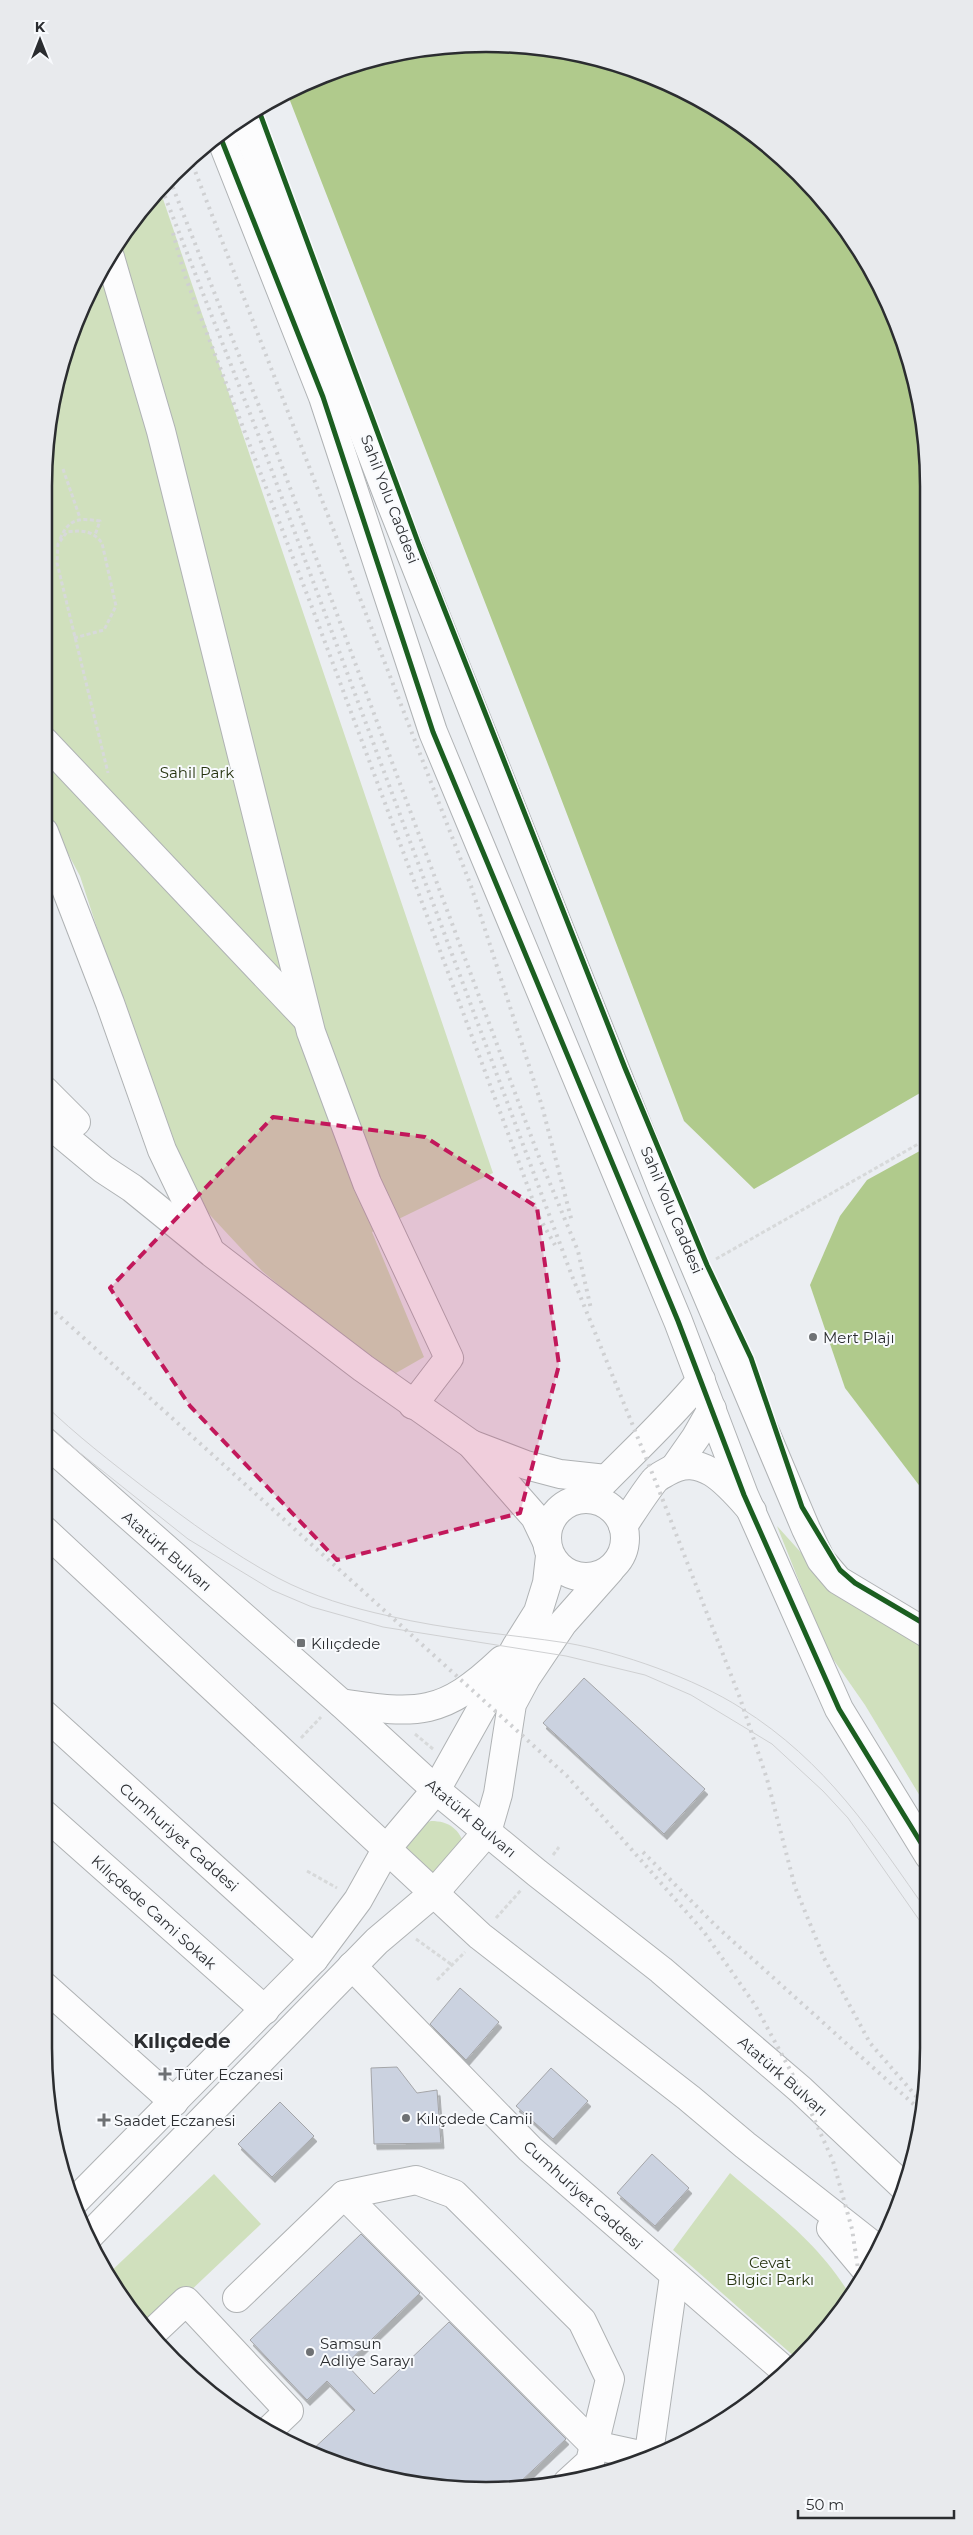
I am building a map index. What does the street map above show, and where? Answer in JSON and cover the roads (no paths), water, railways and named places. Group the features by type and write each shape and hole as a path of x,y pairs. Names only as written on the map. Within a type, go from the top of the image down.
{"main road":[{"name":"Sahil Yolu Caddesi","path":"246,126 390,501 657,1174 806,1529 821,1560 838,1580 920,1629"},
{"path":"222,142 323,396 433,732 701,1380 752,1510 839,1709 920,1841"},
{"path":"113,266 163,441 308,1020 367,1183 449,1358 413,1405"},
{"path":"52,749 308,1020"},
{"path":"52,853 110,1003 162,1150 212,1253"},
{"path":"52,1098 112,1157 132,1188"},
{"path":"52,1123 103,1169 132,1188 212,1253 413,1405 471,1444 526,1465 560,1474 606,1479"},
{"path":"587,1499 681,1404 701,1380"},
{"path":"623,1526 655,1480 675,1467 696,1437 712,1409"},
{"path":"471,1444 535,1518 548,1548 561,1569 577,1577 600,1575 610,1570"},
{"name":"Atatürk Bulvarı","path":"52,1448 339,1701 436,1790 537,1873 661,1970 786,2077 899,2182"},
{"path":"675,1467 693,1464 711,1470 727,1481 752,1510"},
{"path":"79,2197 314,1959 358,1900 387,1848 436,1790 516,1647 538,1612 547,1583 551,1518 560,1508 571,1502 587,1499 596,1500 608,1506 617,1514 623,1526 625,1538 623,1551 610,1570 563,1623 526,1678 512,1704 498,1794 487,1832 435,1892 377,1941 93,2232"},
{"path":"52,1537 435,1892 480,1936 873,2246"},
{"path":"339,1701 387,1710 416,1710 446,1703 484,1678 516,1647"},
{"name":"Cumhuriyet Caddesi","path":"52,1721 314,1959"},
{"name":"Kılıçdede Cami Sokak","path":"52,1821 265,2010"},
{"name":"Cumhuriyet Caddesi","path":"352,1966 530,2149 674,2276 781,2367"},
{"path":"52,1993 174,2102"},
{"path":"237,2298 344,2195 416,2180 454,2194 582,2321 610,2379 590,2462 579,2472"},
{"path":"797,2186 862,2265"},
{"path":"344,2195 594,2445 635,2456"},
{"path":"649,2450 674,2276"},
{"path":"156,2330 186,2301 290,2411 273,2426"}],"tram line":[{"path":"52,1411 107,1458 194,1525 278,1578 318,1596 375,1613 411,1621 588,1647 657,1668 723,1697 771,1729 799,1752 823,1776 867,1827 920,1901"},
{"path":"52,1429 188,1539 272,1590 312,1607 383,1627 566,1656 645,1675 691,1695 772,1744 823,1791 848,1818 920,1921"}],"railway":[{"path":"193,167 471,886 542,1106 572,1222"},
{"path":"173,187 270,434 537,1152 578,1251 591,1309"},
{"path":"165,195 260,439 572,1276 655,1480 740,1698 767,1779 795,1887 824,1958 870,2043 918,2098"},
{"path":"173,233 185,276 313,610 539,1217 555,1245"},
{"path":"52,1309 567,1776 704,1932 755,2005 801,2090 833,2161 852,2229 858,2272"},
{"path":"643,1852 716,1926 917,2107"}],"place":[{"name":"Mert Plajı","path":"813,1337"},
{"name":"Kılıçdede","path":"301,1643"},
{"name":"Tüter Eczanesi","path":"165,2074"},
{"name":"Kılıçdede Camii","path":"406,2118"},
{"name":"Saadet Eczanesi","path":"104,2120"},
{"name":"Samsun Adliye Sarayı","path":"310,2352"}],"district":[{"name":"Kılıçdede","path":"182,2041"}],"park label":[{"name":"Sahil Park","path":"197,772"},
{"name":"Cevat Bilgici Parkı","path":"770,2270"}]}
